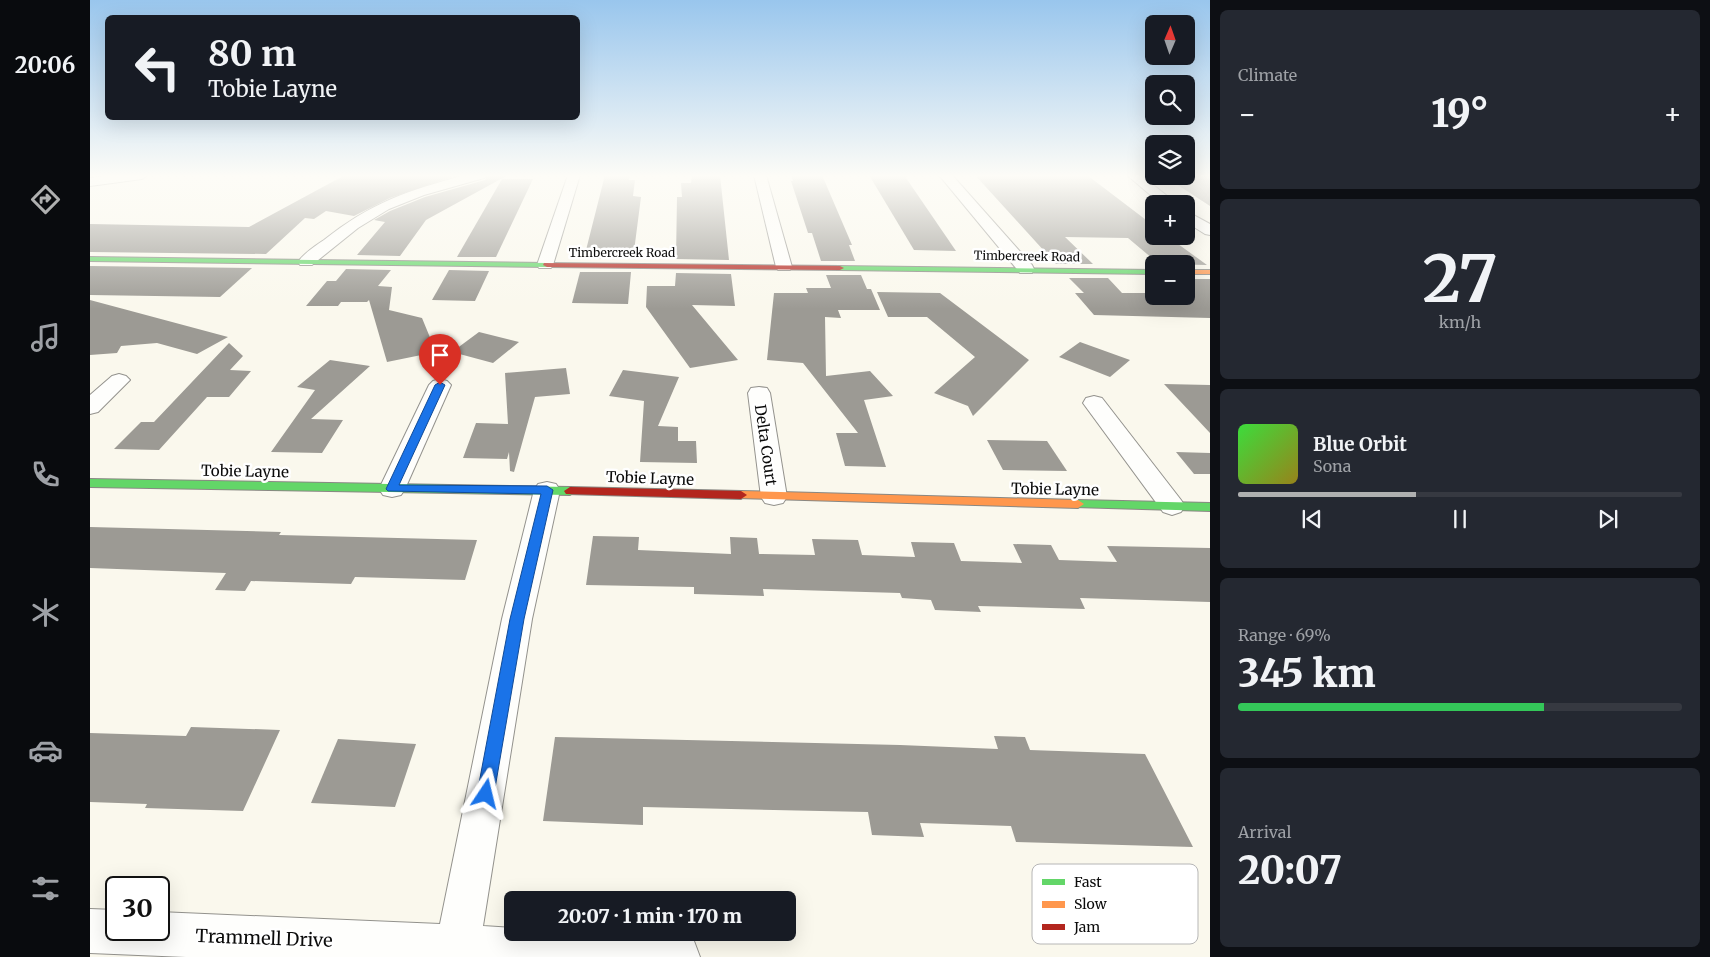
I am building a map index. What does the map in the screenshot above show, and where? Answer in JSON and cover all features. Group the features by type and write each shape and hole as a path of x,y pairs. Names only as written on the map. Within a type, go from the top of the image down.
{"street":[{"path":"306,262 347,229 362,220"},
{"path":"545,265 560,220"},
{"path":"772,220 784,267"},
{"path":"983,220 1026,269"},
{"path":"1195,221 1210,231"},
{"name":"Timbercreek Road","path":"90,259 1145,272"},
{"path":"1195,272 1210,272"},
{"path":"90,407 119,380"},
{"path":"392,489 440,385"},
{"name":"Delta Court","path":"759,393 774,496"},
{"path":"1094,403 1172,506"},
{"name":"Tobie Layne","path":"90,483 547,490 1210,507"},
{"path":"457,952 517,619 547,490"},
{"name":"Trammell Drive","path":"90,931 457,952 678,957"}],"building":[{"path":"263,220 303,220 266,254 90,252 90,224 249,227"},
{"path":"374,220 427,220 400,256 357,255 385,222"},
{"path":"479,220 514,220 496,257 457,257"},
{"path":"594,220 638,220 633,259 584,258"},
{"path":"677,220 725,220 729,260 676,259"},
{"path":"804,220 841,220 852,245 849,245 855,261 821,261 812,233 808,233"},
{"path":"896,220 935,220 956,251 914,250"},
{"path":"1016,220 1145,220 1145,245 1179,245 1193,255 1148,255 1128,238 1065,237 1093,264 1056,264"},
{"path":"1195,256 1207,265 1195,265"},
{"path":"90,266 252,268 220,297 90,295"},
{"path":"346,269 391,270 378,286 392,287 389,310 422,318 436,352 387,362 369,300 367,302 341,302 338,306 306,306 327,281 336,281"},
{"path":"449,270 489,271 475,301 432,300"},
{"path":"580,272 631,272 628,304 572,303"},
{"path":"676,273 731,274 735,306 692,305 738,360 690,368 646,307 647,286 675,286"},
{"path":"826,275 861,275 867,289 871,289 880,310 838,310 841,318 825,317 826,376 870,371 893,396 864,400 886,467 845,466 836,433 858,433 803,363 767,360 774,293 808,293 806,288 831,288"},
{"path":"1069,278 1108,278 1122,293 1145,293 1145,305 1195,305 1195,279 1210,279 1210,318 1094,315 1075,293 1084,293"},
{"path":"877,292 940,293 1029,360 973,416 968,406 934,393 975,357 927,317 888,317"},
{"path":"90,300 228,337 197,354 157,343 121,346 117,353 90,355"},
{"path":"479,332 519,342 493,363 452,352"},
{"path":"1080,342 1130,360 1110,377 1059,357"},
{"path":"229,343 243,356 230,370 251,371 229,397 207,397 159,450 114,449 141,422 154,422"},
{"path":"330,360 370,366 311,419 343,420 322,453 271,452 315,390 297,387"},
{"path":"566,368 570,394 535,397 514,472 510,471 509,452 507,459 463,458 476,423 508,424 505,373"},
{"path":"623,370 679,377 658,426 678,427 678,441 696,441 697,463 640,462 644,401 609,396"},
{"path":"1164,384 1210,385 1210,433"},
{"path":"987,440 1047,441 1067,471 1003,470"},
{"path":"1176,452 1210,453 1210,474 1194,474"},
{"path":"90,527 281,532 279,535 477,540 465,580 355,577 351,584 251,581 245,591 215,590 226,573 90,568"},
{"path":"593,536 639,537 638,550 731,554 730,537 757,538 759,554 815,555 812,539 858,540 862,555 915,557 911,542 954,543 961,561 1022,563 1013,544 1051,545 1059,560 1117,562 1107,546 1210,548 1210,602 1080,598 1085,609 978,606 981,612 935,610 931,600 902,598 900,593 763,589 764,596 694,594 694,587 586,585"},
{"path":"191,727 280,730 243,811 145,808 147,804 90,802 90,733 186,736"},
{"path":"994,736 1025,737 1030,750 1145,754 1193,847 1016,842 1011,826 920,823 924,837 872,835 868,812 643,807 643,825 543,821 555,737 998,749"},
{"path":"338,739 416,744 395,807 311,803"}],"traffic: fast":[{"path":"90,259 547,265"},
{"path":"840,268 1145,272"},
{"path":"90,483 570,491"},
{"path":"1078,504 1210,507"}],"traffic: slow":[{"path":"1195,272 1210,272"},
{"path":"741,495 1078,504"}],"traffic: jam":[{"path":"547,265 840,268"},
{"path":"570,491 741,495"}],"route":[{"path":"440,385 392,489 547,490 517,619 486,794"}]}
